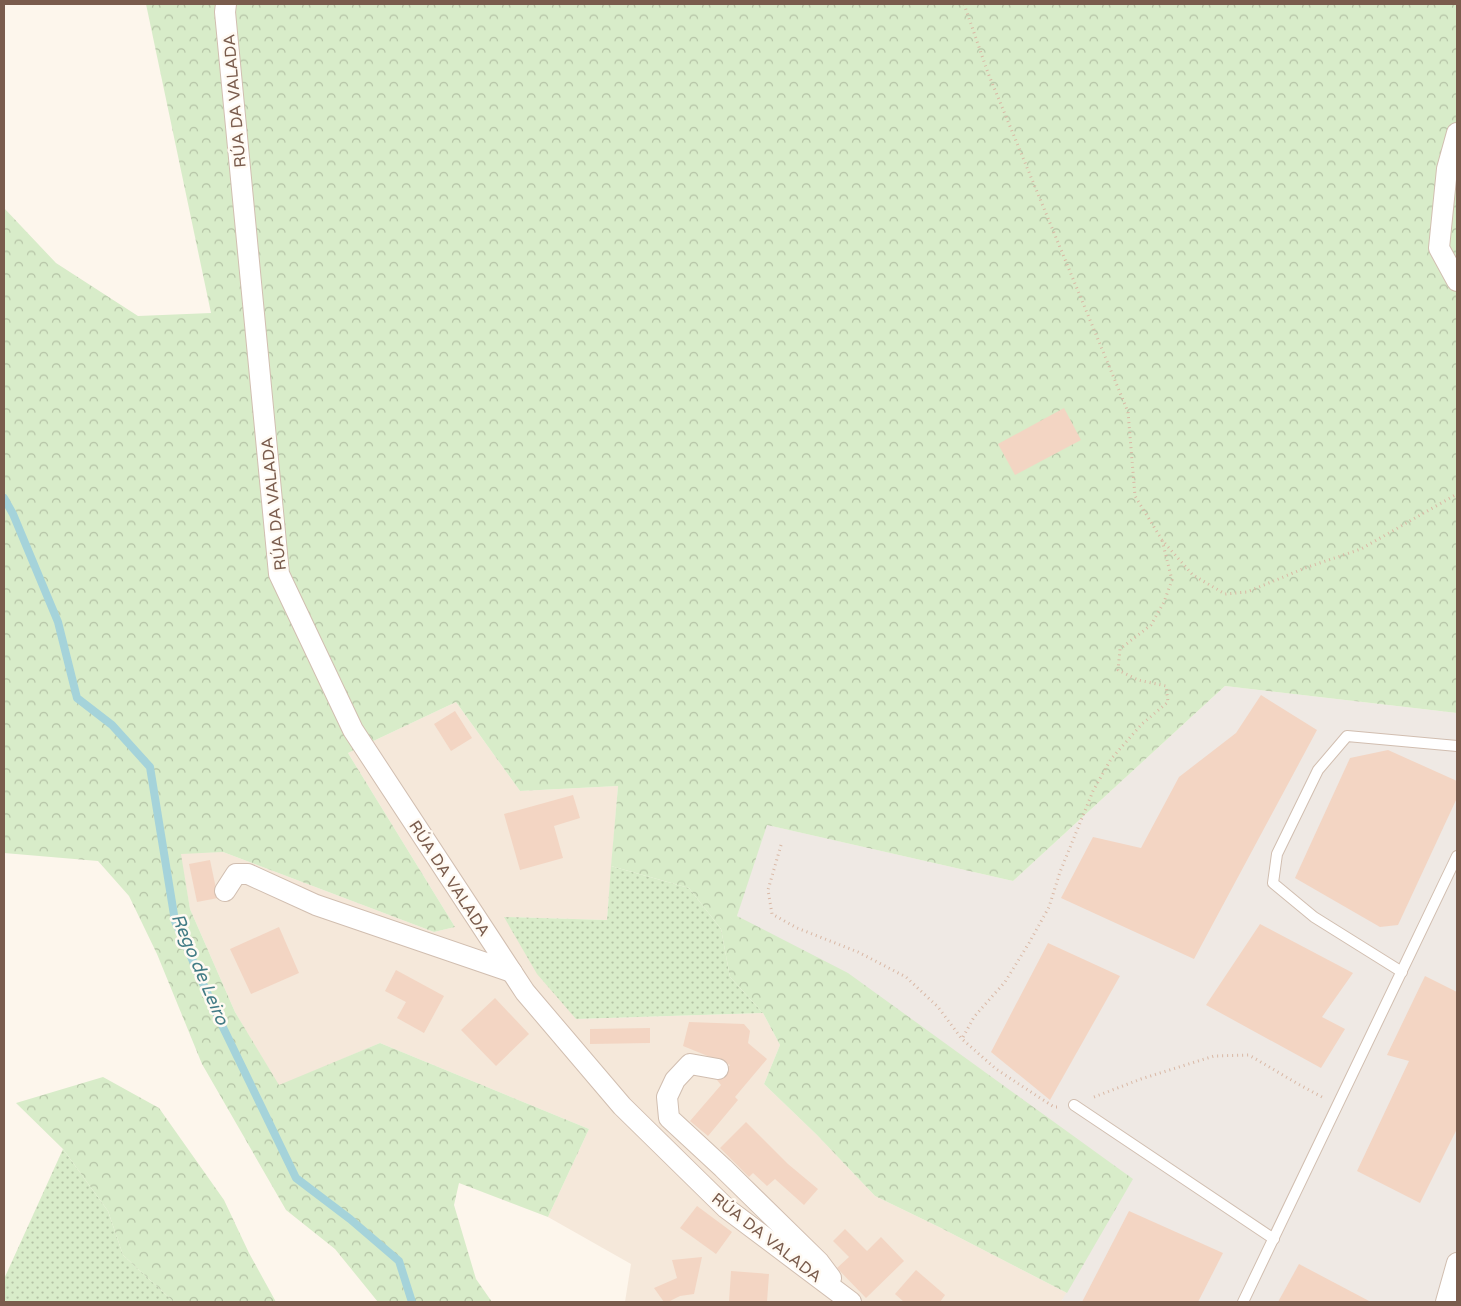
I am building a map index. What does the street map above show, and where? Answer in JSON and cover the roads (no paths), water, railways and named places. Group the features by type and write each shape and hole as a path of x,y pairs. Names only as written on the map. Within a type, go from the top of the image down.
{"street":[{"name":"RÚA DA VALADA","path":"226,4 225,12 279,574 353,730 525,992 616,1099 726,1208 848,1300"},
{"path":"1457,133 1447,169 1439,248 1457,282"},
{"name":"RÚA DA VALADA","path":"225,891 236,874 248,874 316,905 512,972"},
{"name":"RÚA DA VALADA","path":"718,1069 690,1064 675,1080 667,1097 669,1118 819,1262 848,1300"},
{"path":"1446,1302 1457,1264"}],"lane":[{"path":"1402,972 1314,917 1273,883 1277,854 1318,770 1347,736 1457,746"},
{"path":"1243,1302 1457,856"},
{"path":"1074,1105 1274,1239"}],"waterway":[{"name":"Rego de Leiro","path":"4,498 13,514 58,622 77,698 112,725 150,767 175,921 218,1017 296,1178 350,1219 399,1261 412,1302"}]}
